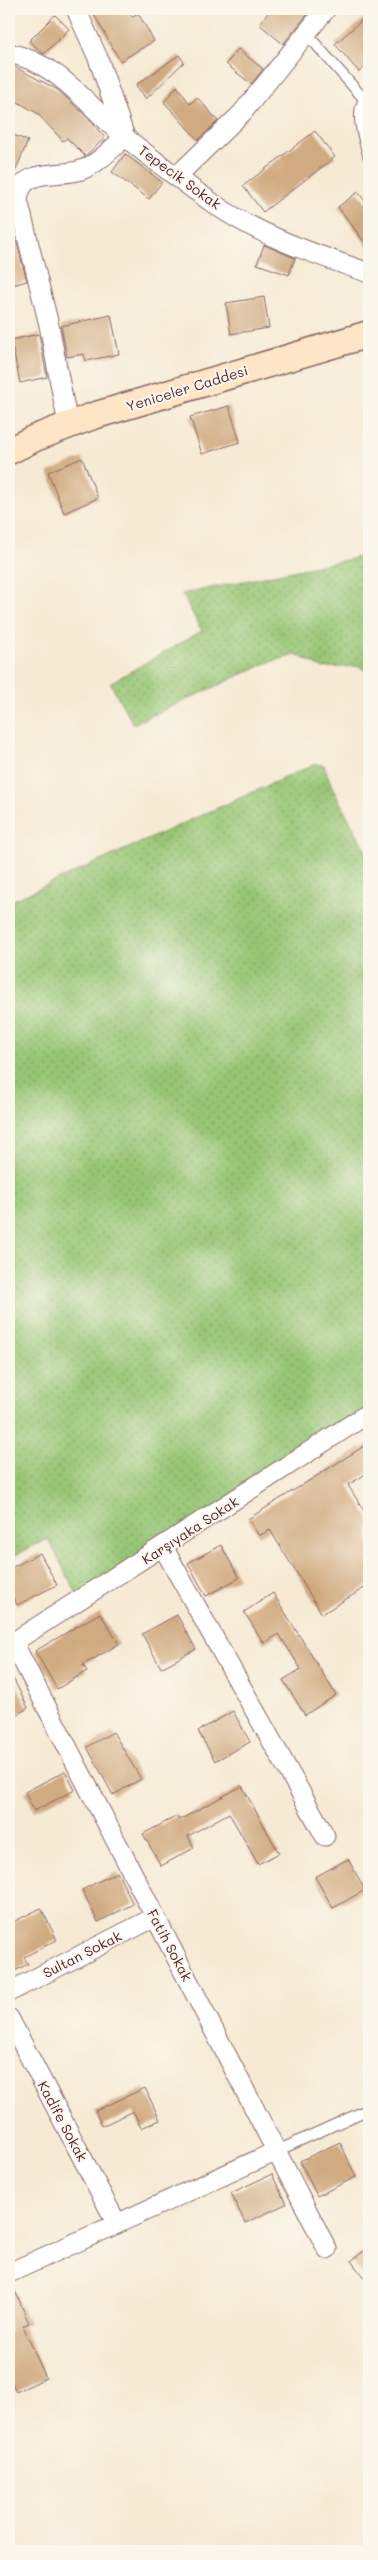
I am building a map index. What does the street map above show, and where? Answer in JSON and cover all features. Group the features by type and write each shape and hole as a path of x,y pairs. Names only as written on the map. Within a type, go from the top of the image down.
{"street":[{"path":"68,424 49,325 21,213 19,191 27,180 35,176 82,170 96,162 125,137 98,58 76,9"},
{"path":"177,176 242,113 326,9"},
{"name":"Tepecik Sokak","path":"9,53 29,58 50,69 71,84 125,137 249,226 287,244 369,273"},
{"name":"Yeniceler Caddesi","path":"9,450 68,424 369,334"},
{"name":"Karşıyaka Sokak","path":"10,1640 163,1547 369,1413"},
{"path":"163,1547 325,1836"},
{"name":"Fatih Sokak","path":"10,1640 327,2249"},
{"name":"Sultan Sokak","path":"9,1992 155,1917"},
{"name":"Kadife Sokak","path":"9,2018 117,2224"},
{"path":"9,2273 277,2151"}],"lane":[{"path":"306,32 367,96 361,105 361,124 369,158"},
{"path":"277,2151 369,2109"}],"green space":[{"path":"369,555 369,674 359,666 322,668 297,655 269,662 133,724 110,683 202,631 182,594"},
{"path":"315,764 324,765 332,787 369,857 369,1413 80,1600 48,1539 9,1558 9,902"}],"building":[{"path":"91,9 128,9 132,17 138,13 154,41 120,61"},
{"path":"271,9 312,9 283,44 259,24"},
{"path":"369,14 369,63 359,72 335,44"},
{"path":"55,15 69,29 44,54 29,41"},
{"path":"238,49 263,69 251,84 226,64"},
{"path":"179,55 184,62 146,99 136,85"},
{"path":"13,66 58,90 88,118 105,138 85,156 67,138 63,141 37,113 9,97 9,73"},
{"path":"177,86 190,104 197,97 218,121 198,140 164,102"},
{"path":"315,131 335,157 263,212 243,186"},
{"path":"9,133 28,141 9,186"},
{"path":"125,154 162,182 149,199 112,172"},
{"path":"358,192 369,206 369,248 338,207"},
{"path":"13,229 27,281 9,286 9,230"},
{"path":"264,245 295,258 289,275 257,264"},
{"path":"264,297 269,328 231,334 226,303"},
{"path":"111,315 119,354 86,361 84,354 67,357 61,326"},
{"path":"39,334 47,377 20,383 11,340"},
{"path":"229,406 240,442 202,454 190,417"},
{"path":"82,458 98,498 64,513 48,472"},
{"path":"369,1443 369,1472 348,1485 369,1519 369,1585 322,1614 270,1530 259,1536 248,1519"},
{"path":"221,1545 239,1578 206,1596 188,1563"},
{"path":"40,1553 57,1585 17,1605 9,1590 9,1569"},
{"path":"273,1593 336,1695 305,1715 283,1680 301,1669 279,1634 264,1643 244,1612"},
{"path":"100,1613 119,1644 83,1665 87,1671 57,1689 35,1651"},
{"path":"177,1615 196,1649 161,1668 142,1634"},
{"path":"9,1670 28,1708 9,1719"},
{"path":"233,1711 250,1742 215,1761 198,1731"},
{"path":"113,1732 141,1779 113,1795 87,1747"},
{"path":"65,1771 75,1790 34,1811 25,1792"},
{"path":"242,1786 279,1853 258,1864 229,1813 188,1836 194,1848 161,1866 143,1834 177,1816 179,1820"},
{"path":"348,1859 365,1890 333,1908 315,1877"},
{"path":"117,1872 133,1904 98,1922 82,1890"},
{"path":"41,1908 57,1940 24,1957 28,1964 9,1974 9,1924"},
{"path":"145,2088 160,2120 141,2128 133,2111 102,2126 95,2111"},
{"path":"340,2142 356,2177 317,2196 300,2161"},
{"path":"272,2174 286,2204 245,2223 231,2193"},
{"path":"369,2247 369,2284 351,2261"},
{"path":"9,2284 12,2284 29,2323 23,2326 46,2378 16,2392 9,2376"}]}
